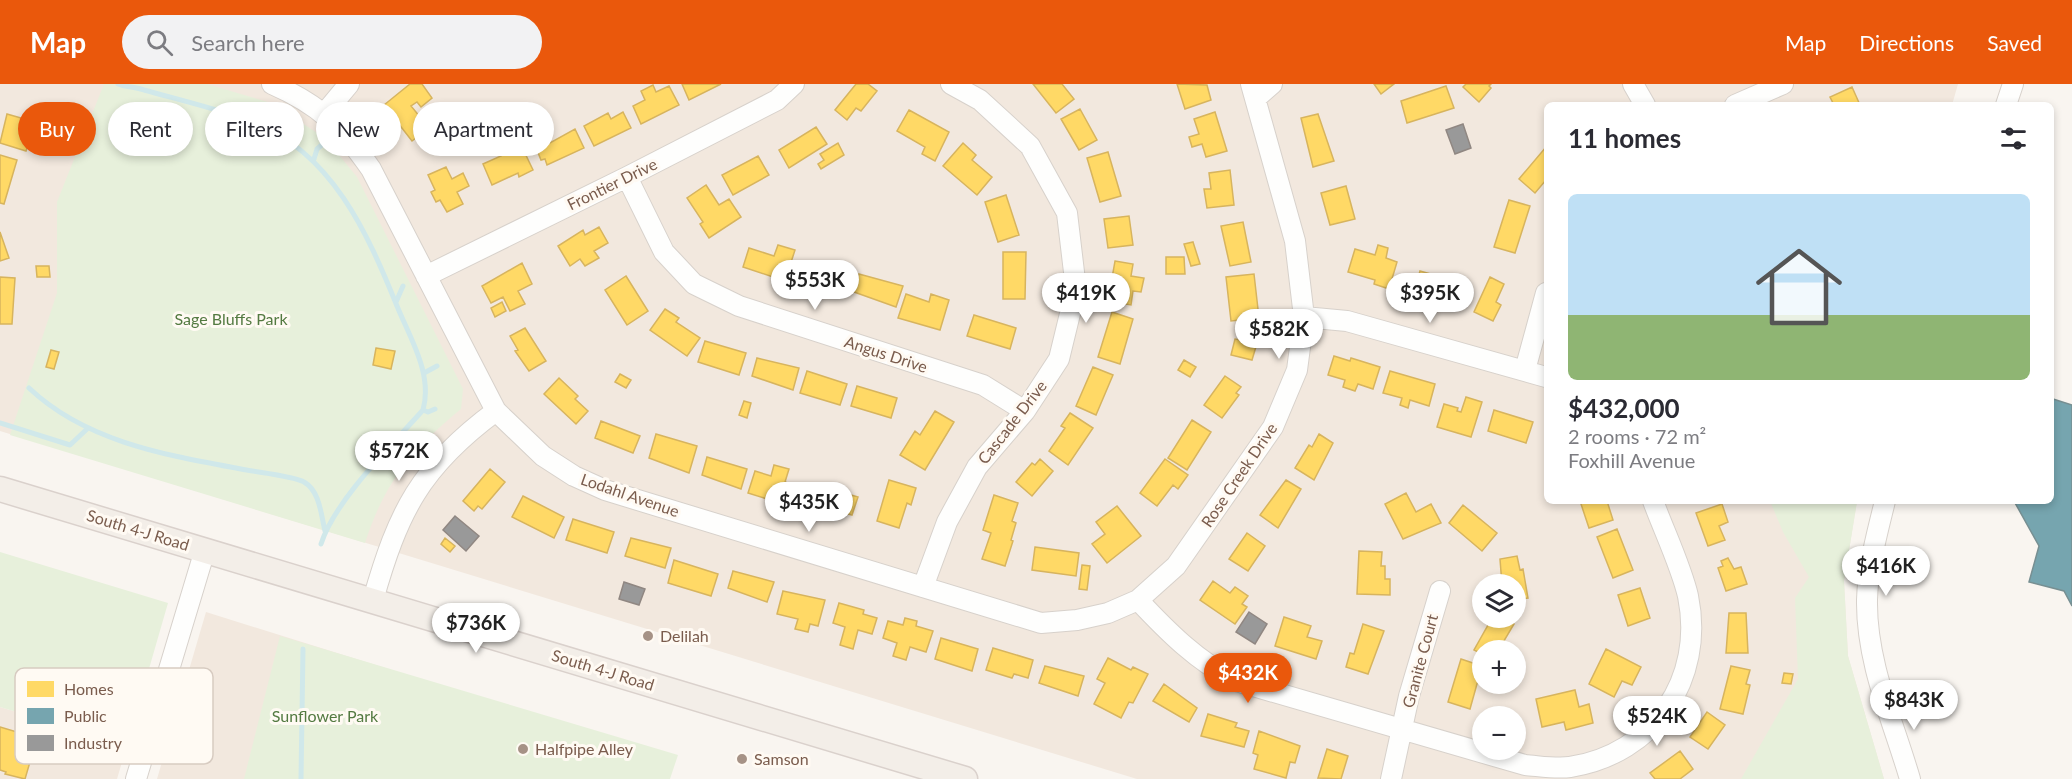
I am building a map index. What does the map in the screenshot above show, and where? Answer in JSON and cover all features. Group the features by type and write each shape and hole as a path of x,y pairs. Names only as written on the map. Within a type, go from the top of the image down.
{"main road":[{"name":"South 4-J Road","path":"0,489 965,779"}],"street":[{"name":"Lodahl Avenue","path":"272,84 316,108"},
{"path":"334,102 350,84"},
{"name":"Frontier Drive","path":"426,276 777,100 794,84"},
{"name":"Cascade Drive","path":"923,587 947,522 977,467 1025,411 1059,359 1076,289 1067,213 1030,146 980,100 951,84"},
{"path":"1254,91 1272,84"},
{"path":"1634,84 1643,102"},
{"path":"2007,102 2013,84"},
{"path":"1743,102 1777,90"},
{"name":"Rose Creek Drive","path":"1138,600 1176,566 1273,427 1297,370 1304,317 1295,241 1254,91"},
{"name":"Lodahl Avenue","path":"362,156 371,169 496,411 543,456 574,476 605,490 1041,623 1077,620 1108,614 1138,600"},
{"name":"Angus Drive","path":"627,177 664,252 694,284 739,306 983,385 1025,411"},
{"path":"1525,370 1544,299"},
{"path":"1304,317 1347,321 1544,376"},
{"path":"373,600 404,510 425,476 439,460 496,411"},
{"path":"1138,600 1168,633 1210,668 1236,681 1524,765 1569,767 1617,754 1653,727 1678,691 1690,648 1688,596 1654,504"},
{"path":"1884,504 1871,556 1867,602 1872,647 1883,694 1910,779"},
{"path":"169,668 205,550"},
{"name":"Granite Court","path":"1391,779 1409,696 1440,591"},
{"path":"136,779 141,764"}],"shaded area":[{"path":"0,84 1958,84 1953,102 1544,102 1544,504 1857,504 1844,581 1848,656 1884,779 1137,779 0,431"},
{"name":"Sunflower Park","path":"206,612 465,693 440,779 157,779 161,764 213,764 213,668 190,668"},
{"path":"0,707 15,711 15,764 121,764 117,779 0,779"}],"green space":[{"name":"Sage Bluffs Park","path":"104,84 207,84 268,102 205,102 205,156 304,156 304,124 316,132 316,156 340,156 357,177 463,389 461,409 428,438 402,468 391,485 381,502 365,543 10,435 57,293 57,202 75,156 96,156 96,104"},
{"path":"1771,504 1857,504 1844,581 1848,656 1884,779 1741,779 1798,679 1795,598 1809,577 1783,532"},
{"path":"0,552 168,603 149,668 15,668 15,711 0,707"},
{"name":"Sunflower Park","path":"280,636 678,755 670,779 244,779"}],"building: Homes":[{"path":"410,84 422,84 432,98 427,102 413,102 411,106 413,108 412,141 401,127 401,102 388,102"},
{"path":"682,84 721,84 689,100"},
{"path":"856,84 868,84 877,91 861,111 856,108 847,120 835,110"},
{"path":"1033,84 1062,84 1074,99 1056,113"},
{"path":"1177,84 1207,85 1211,100 1185,109"},
{"path":"1374,84 1394,84 1381,94"},
{"path":"1466,84 1491,84 1489,86 1491,88 1479,102 1463,87"},
{"path":"653,85 656,92 669,86 679,105 641,124 633,106 645,100 641,91"},
{"path":"1446,86 1454,108 1407,123 1401,101"},
{"path":"1852,87 1859,102 1832,102 1830,97"},
{"path":"1080,109 1097,140 1079,150 1061,119"},
{"path":"909,110 949,132 935,161 922,154 925,147 897,131"},
{"path":"623,112 631,128 594,146 584,126 608,113 611,119"},
{"path":"1215,112 1227,151 1206,157 1202,144 1192,147 1189,137 1199,134 1194,119"},
{"path":"7,114 18,117 18,149 0,143"},
{"path":"1318,114 1334,161 1313,167 1301,118"},
{"path":"816,127 827,144 789,168 779,150"},
{"path":"575,129 584,148 547,165 545,159 541,160 539,156 554,156 554,141"},
{"path":"838,143 844,155 821,169 818,164 824,160 820,154"},
{"path":"963,143 976,155 972,160 992,177 977,195 943,166"},
{"path":"1544,149 1544,182 1535,193 1519,179"},
{"path":"1108,152 1121,196 1100,202 1087,158"},
{"path":"0,155 17,160 4,204 0,203"},
{"path":"501,156 526,156 533,170 519,177 518,173 492,185 483,164"},
{"path":"758,156 769,175 733,195 722,175"},
{"path":"446,167 452,179 463,173 469,186 457,192 463,204 447,212 440,200 436,202 431,192 435,190 428,175"},
{"path":"1230,170 1234,205 1207,208 1204,189 1211,189 1209,173"},
{"path":"706,185 719,205 729,199 741,217 709,238 700,224 703,222 687,198"},
{"path":"1346,186 1355,219 1330,225 1321,193"},
{"path":"1006,195 1019,235 998,242 985,202"},
{"path":"1509,200 1530,206 1515,253 1494,247"},
{"path":"1129,216 1133,245 1108,248 1104,219"},
{"path":"1243,222 1251,262 1230,266 1221,226"},
{"path":"599,227 608,243 594,251 599,258 585,266 580,259 570,266 558,246 583,230 585,235"},
{"path":"0,232 9,258 0,261"},
{"path":"1193,242 1200,264 1191,266 1184,244"},
{"path":"778,245 795,250 785,281 743,267 749,248 774,256"},
{"path":"1378,245 1388,248 1386,258 1397,262 1389,289 1374,284 1375,280 1348,272 1355,249 1375,255"},
{"path":"1003,252 1026,252 1025,299 1003,299"},
{"path":"1166,257 1184,257 1185,274 1166,274"},
{"path":"1115,261 1133,264 1131,276 1144,278 1141,292 1133,291 1131,305 1108,301"},
{"path":"522,263 532,284 518,291 525,304 510,311 503,297 491,303 482,286"},
{"path":"804,263 845,276 838,298 797,285"},
{"path":"36,266 49,266 50,277 37,277"},
{"path":"1420,271 1452,280 1444,305 1413,296"},
{"path":"859,274 903,286 896,307 854,292"},
{"path":"1254,274 1259,318 1231,321 1226,277"},
{"path":"626,276 648,311 627,325 605,290"},
{"path":"0,277 15,278 12,324 0,324"},
{"path":"1490,277 1504,284 1496,302 1501,305 1493,321 1474,312"},
{"path":"906,294 929,302 931,294 949,300 940,330 898,318"},
{"path":"502,302 506,311 495,317 491,308"},
{"path":"665,309 679,318 676,322 700,338 687,356 650,330"},
{"path":"1112,312 1133,319 1120,364 1098,357"},
{"path":"974,315 1016,328 1010,349 967,336"},
{"path":"525,328 546,361 529,371 515,351 518,350 510,336"},
{"path":"1244,329 1260,333 1252,360 1231,355 1235,339 1241,340"},
{"path":"705,341 746,353 739,375 698,362"},
{"path":"376,348 395,351 391,369 373,365"},
{"path":"51,350 59,352 54,369 46,367"},
{"path":"1334,356 1350,361 1351,358 1380,367 1373,389 1358,384 1355,391 1343,387 1345,380 1328,375"},
{"path":"757,358 799,368 793,390 752,376"},
{"path":"1184,360 1196,367 1190,377 1178,370"},
{"path":"1093,367 1113,375 1096,415 1076,406"},
{"path":"807,371 847,384 840,405 800,393"},
{"path":"1390,371 1435,384 1429,406 1410,400 1408,408 1400,405 1402,398 1383,393"},
{"path":"620,374 631,380 626,388 615,382"},
{"path":"1225,376 1241,387 1236,393 1239,395 1222,418 1204,405"},
{"path":"559,378 578,396 575,399 588,411 576,424 544,394"},
{"path":"857,386 897,398 891,418 851,406"},
{"path":"1466,397 1482,402 1471,437 1437,427 1444,404 1458,408 1457,411 1461,412"},
{"path":"744,401 751,403 747,418 739,415"},
{"path":"1494,410 1533,422 1526,443 1488,431"},
{"path":"935,411 954,422 925,470 900,455 915,431 920,435"},
{"path":"1070,413 1093,428 1068,465 1049,451 1065,428 1061,426"},
{"path":"1192,420 1211,432 1187,470 1168,458"},
{"path":"601,421 640,436 633,453 595,438"},
{"path":"656,434 697,446 689,473 649,458"},
{"path":"1319,434 1333,443 1314,480 1295,468 1309,445 1312,447"},
{"path":"707,457 747,469 741,489 702,475"},
{"path":"1040,459 1053,471 1032,496 1016,482 1032,463 1035,465"},
{"path":"1165,459 1188,475 1178,489 1173,485 1157,506 1140,493"},
{"path":"774,465 789,469 785,482 799,487 793,507 748,493 755,471 771,476"},
{"path":"490,469 505,482 482,509 478,506 474,511 463,501"},
{"path":"889,480 916,488 911,505 907,503 899,528 877,521"},
{"path":"1286,480 1301,489 1278,528 1260,515"},
{"path":"832,484 842,487 841,492 858,497 852,515 811,504 816,489 829,493"},
{"path":"1406,493 1416,512 1431,504 1441,523 1403,539 1385,504"},
{"path":"994,495 1018,503 1012,521 1016,523 1011,540 1013,541 1005,566 982,559 991,533 983,530"},
{"path":"523,496 564,517 554,538 512,517"},
{"path":"1581,504 1608,504 1613,520 1589,528"},
{"path":"1722,504 1728,522 1719,526 1725,540 1708,546 1696,513"},
{"path":"1463,505 1497,533 1482,551 1449,523"},
{"path":"1117,506 1141,536 1107,563 1092,544 1105,534 1096,522"},
{"path":"573,519 614,532 607,553 566,540"},
{"path":"1617,529 1633,570 1613,578 1597,537"},
{"path":"1247,533 1265,546 1248,571 1229,559"},
{"path":"445,538 455,546 450,552 441,544"},
{"path":"631,538 671,548 665,568 625,556"},
{"path":"1035,547 1079,553 1076,576 1032,570"},
{"path":"1359,551 1382,552 1381,566 1385,566 1385,579 1390,579 1390,595 1357,594"},
{"path":"1517,556 1520,570 1523,569 1524,574 1501,574 1500,559"},
{"path":"1728,558 1734,569 1741,567 1747,584 1726,591 1718,568 1723,566 1721,561"},
{"path":"674,560 718,574 711,596 668,583"},
{"path":"1082,565 1090,566 1087,590 1079,589"},
{"path":"733,571 774,582 767,602 728,588"},
{"path":"1213,581 1230,593 1235,587 1248,596 1242,604 1247,607 1235,624 1200,600"},
{"path":"1640,588 1650,618 1628,626 1618,595"},
{"path":"783,591 825,600 818,626 810,624 808,632 795,629 798,619 777,614"},
{"path":"839,603 864,610 863,614 877,618 872,634 858,630 853,649 840,645 845,627 833,623"},
{"path":"1729,613 1746,613 1748,653 1726,653"},
{"path":"1284,617 1311,626 1307,637 1322,641 1316,659 1275,646"},
{"path":"905,618 917,621 916,626 933,631 926,652 910,647 906,660 893,656 897,643 883,638 888,621 903,625"},
{"path":"1363,624 1384,631 1368,674 1346,667 1350,653 1354,654"},
{"path":"1486,628 1512,628 1505,640 1480,640"},
{"path":"941,638 978,649 972,671 935,659"},
{"path":"993,648 1033,660 1028,678 1014,674 1012,678 986,670"},
{"path":"1606,649 1641,667 1632,685 1622,681 1614,697 1589,684"},
{"path":"1108,658 1131,670 1133,667 1148,674 1133,703 1129,702 1121,718 1094,704 1105,683 1097,679"},
{"path":"1461,659 1472,663 1472,694 1474,694 1470,709 1448,702"},
{"path":"1045,666 1084,676 1078,696 1039,683"},
{"path":"1731,666 1750,670 1746,684 1750,685 1743,714 1720,709"},
{"path":"1784,673 1793,674 1791,684 1782,683"},
{"path":"1164,684 1197,708 1189,722 1153,701"},
{"path":"1575,690 1579,707 1589,704 1593,723 1566,730 1564,722 1542,727 1536,699"},
{"path":"1707,712 1725,725 1708,749 1690,737"},
{"path":"1208,714 1237,723 1235,727 1249,731 1244,747 1201,736"},
{"path":"0,727 15,731 15,764 29,764 25,779 5,774 6,772 0,770"},
{"path":"1259,731 1300,746 1295,763 1290,762 1286,778 1254,769 1258,755 1253,753"},
{"path":"1327,749 1348,756 1341,779 1318,778"},
{"path":"1680,751 1693,769 1680,779 1655,779 1650,773"}],"building: Public":[{"path":"2054,399 2072,405 2072,606 2064,591 2029,582 2039,546 2016,504 2054,504"}],"building: Industry":[{"path":"1463,124 1471,148 1455,154 1446,130"},
{"path":"455,516 479,536 466,551 443,530"},
{"path":"624,582 645,589 639,605 619,599"},
{"path":"1249,612 1267,624 1255,644 1236,632"}],"waterway":[{"path":"118,84 226,113 253,122 281,136 305,153 325,174 359,223 373,250 419,356 425,383 423,410 351,491 338,509 321,544"},
{"path":"314,159 316,152"},
{"path":"396,302 403,286"},
{"path":"424,373 437,366"},
{"path":"29,388 51,406 76,421 128,444 184,458 284,476 304,482 317,497 325,531"},
{"path":"423,410 428,412 435,409"},
{"path":"0,423 70,445 87,429"},
{"path":"301,779 303,649"}],"place":[{"name":"Delilah","path":"648,636"},
{"name":"Halfpipe Alley","path":"523,749"},
{"name":"Samson","path":"742,759"}]}
